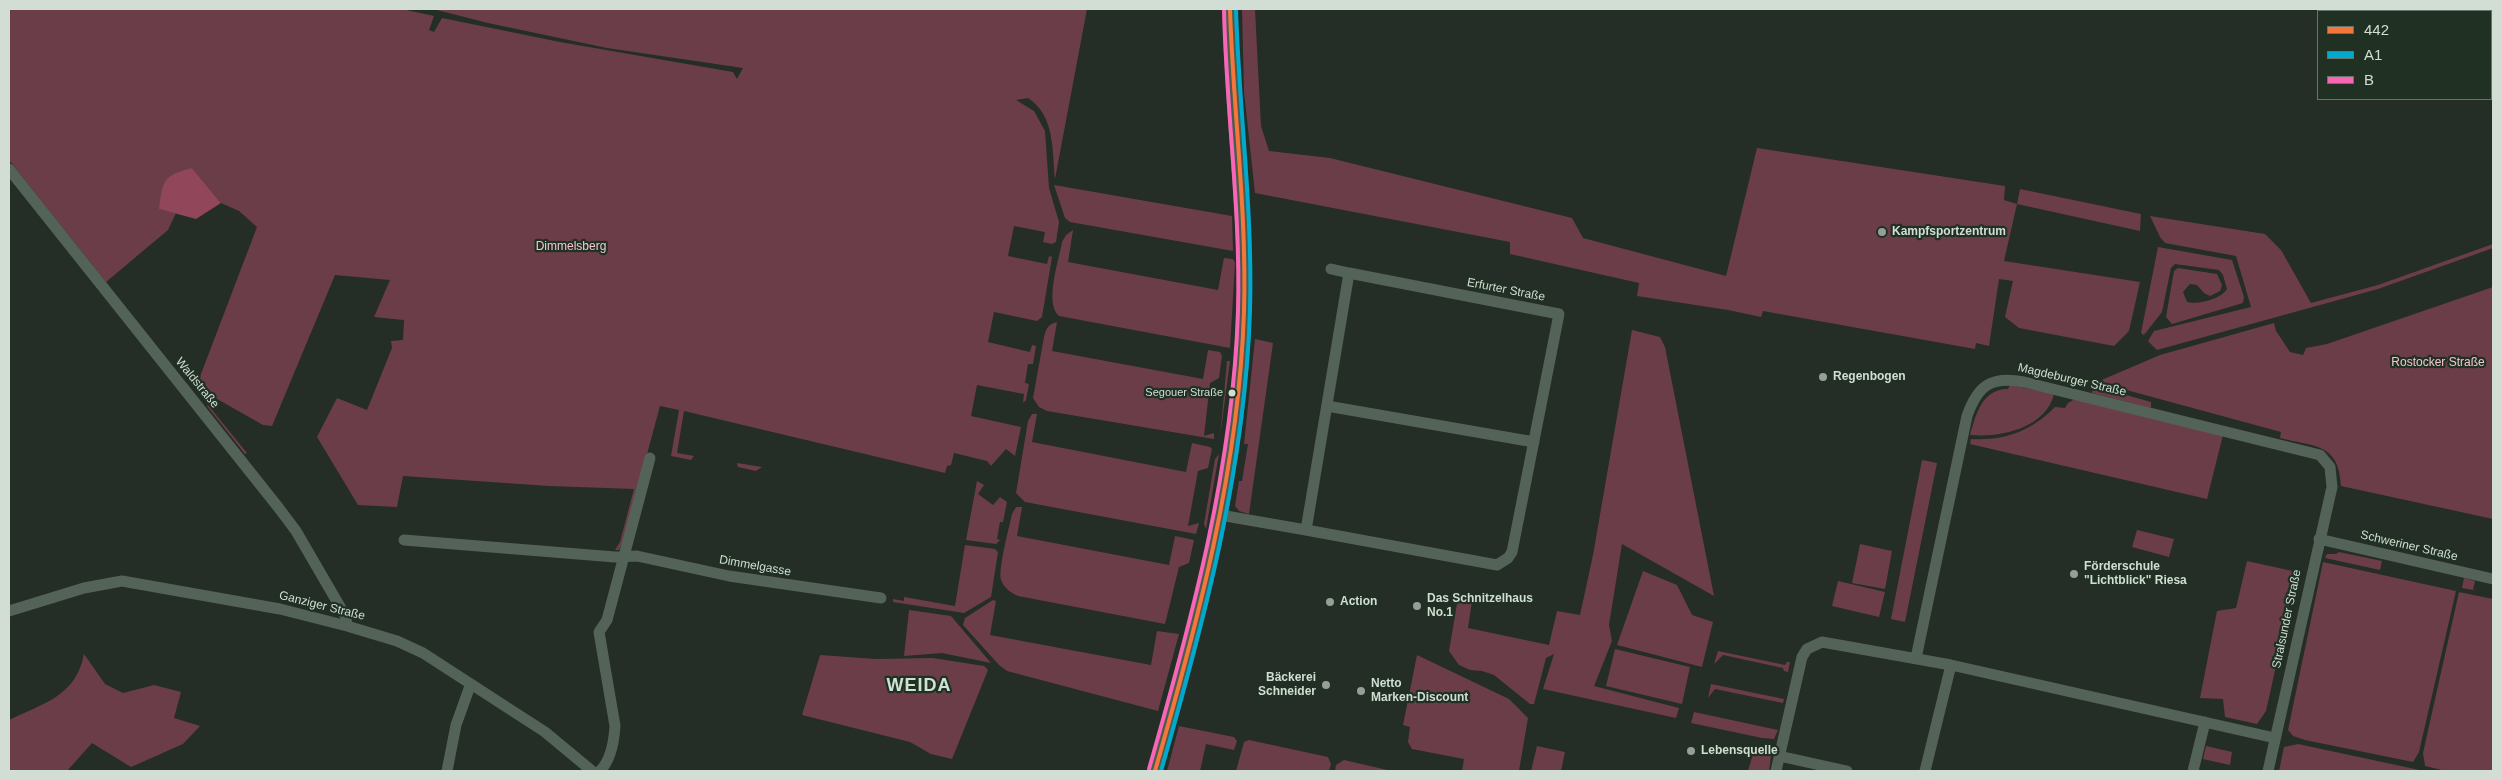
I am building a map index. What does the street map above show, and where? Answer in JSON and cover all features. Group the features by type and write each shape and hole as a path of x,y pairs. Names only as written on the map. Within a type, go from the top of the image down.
{"street":[{"path":"1155,771 1193,632 1220,515 1234,429 1244,313 1245,255 1233,85 1230,9"},
{"name":"Waldstraße","path":"9,169 296,531 346,617 347,626"},
{"name":"Erfurter Straße","path":"1220,515 1496,565 1508,558 1512,552 1559,314 1331,269"},
{"path":"1306,530 1349,273"},
{"name":"Magdeburger Straße","path":"1916,658 1967,416 1972,403 1986,385 2007,380 2024,382 2276,442 2320,455 2327,461 2332,473"},
{"path":"1327,406 1534,442"},
{"path":"600,771 609,756 614,740 615,726 599,632 606,620 650,458"},
{"name":"Stralsunder Straße","path":"2268,771 2332,487 2332,473"},
{"name":"Schweriner Straße","path":"2319,539 2493,579"},
{"name":"Dimmelgasse","path":"404,540 615,557 625,555 729,576 881,598"},
{"name":"Ganziger Straße","path":"9,611 84,588 122,581 280,609 347,626 411,646 470,686 545,732 592,771"},
{"path":"1776,771 1802,657 1807,649 1822,642 1833,642 1951,665 2275,738"},
{"path":"1925,771 1951,665"},
{"path":"447,771 456,725 470,686"},
{"path":"2193,771 2205,722"},
{"path":"1780,752 1847,771"}],"green space":[{"name":"Dimmelsberg","path":"9,9 402,9 434,16 429,30 434,32 442,18 560,42 733,72 737,79 743,68 607,48 488,23 433,9 1087,9 1055,179 1048,124 1037,105 1028,98 1016,100 1034,111 1045,131 1049,188 1059,222 1056,242 1052,244 1043,242 1045,232 1014,226 1008,256 1047,264 1049,256 1052,257 1042,317 1037,321 994,312 988,342 1030,352 1032,345 1036,346 1033,364 1028,364 1025,383 1029,384 1026,400 1023,403 1024,394 977,385 971,416 1021,427 1015,456 1006,449 991,466 987,461 954,453 951,465 947,466 945,473 684,411 677,453 694,456 691,460 671,456 679,410 660,406 624,540 619,550 615,550 620,542 634,489 549,486 403,476 397,507 358,505 317,437 337,398 367,410 392,348 391,341 403,340 404,320 374,317 390,280 335,275 272,426 263,425 196,387 257,227 239,211 221,203 192,168 159,209 176,213 168,230 106,282 9,160"},
{"path":"1242,9 1255,9 1261,126 1269,151 1330,158 1572,218 1583,238 1726,276 1757,148 2005,186 2004,200 2017,204 2004,261 2140,282 2129,331 2114,346 2019,328 2005,317 2013,281 1999,279 1989,346 1976,343 1975,349 1763,311 1761,317 1637,296 1639,283 1510,254 1510,242 1255,193 1244,92"},
{"path":"1054,185 1232,216 1233,251 1070,222 1065,218"},
{"path":"2020,189 2141,214 2140,231 2017,204"},
{"path":"2150,216 2265,234 2281,250 2311,303 2378,285 2493,244 2493,248 2378,289 2157,350 2148,341 2154,331 2251,307 2236,256 2165,243"},
{"path":"1073,230 1068,262 1218,290 1224,258 1233,259 1235,263 1230,348 1059,316 1053,301 1054,281 1062,242 1066,235"},
{"path":"2158,247 2232,260 2244,297 2243,303 2172,324 2166,317 2174,271 2178,268 2217,274 2222,285 2220,291 2210,296 2204,293 2197,285 2190,284 2183,292 2187,302 2197,303 2209,300 2220,296 2227,289 2223,275 2219,270 2175,264 2171,268 2162,312 2144,335 2141,333"},
{"name":"Rostocker Straße","path":"2493,287 2493,519 2341,486 2336,462 2323,449 2280,438 2281,432 2097,382 2160,355 2274,323 2276,331 2290,352 2303,355 2306,348 2327,344"},
{"path":"1057,322 1052,351 1203,379 1208,350 1220,352 1222,356 1219,378 1210,383 1204,436 1214,433 1214,439 1047,411 1039,407 1033,398 1044,337 1048,327"},
{"path":"1632,330 1660,337 1665,347 1714,596 1622,544 1609,625 1612,641 1594,686 1679,708 1676,718 1543,689 1554,654 1546,658 1534,704 1530,704 1494,675 1470,670 1459,665 1449,651 1458,598 1472,601 1468,628 1549,645 1557,611 1580,615 1593,555"},
{"path":"1255,339 1273,343 1249,514 1239,511 1235,506 1239,481 1242,481 1248,444 1244,444"},
{"path":"1227,361 1230,361 1220,438"},
{"path":"2010,385 2054,394 2049,406 2032,423 1995,435 1970,435 1981,404 1992,393 2008,389"},
{"path":"2098,387 2151,402 2151,408 2092,393 2093,389"},
{"path":"2075,399 2223,435 2207,499 1970,444 1971,439 1995,438 2017,433 2037,422 2055,407 2065,408 2068,403"},
{"path":"208,405 247,453 245,454"},
{"path":"1032,414 1037,414 1032,442 1186,472 1192,443 1210,447 1212,449 1208,468 1198,471 1188,526 1199,523 1196,534 1025,502 1016,493 1028,421"},
{"path":"1219,454 1206,529 1204,524 1215,459"},
{"path":"1922,460 1937,463 1905,622 1891,619"},
{"path":"737,463 762,467 756,471 738,467"},
{"path":"977,481 984,485 978,494 993,505 1000,497 1007,502 1003,522 1000,522 997,539 1000,540 996,544 966,540"},
{"path":"1016,507 1022,507 1017,536 1169,565 1175,536 1194,540 1189,563 1179,567 1165,624 1018,596 1010,592 1002,583 1000,575 1006,538 1012,514"},
{"path":"2137,530 2174,539 2169,557 2132,547"},
{"path":"1860,544 1892,551 1885,589 1852,583"},
{"path":"965,545 995,549 998,552 991,597 964,613 893,602 893,599 904,601 904,597 955,606"},
{"path":"2339,552 2382,561 2380,570 2325,558 2327,554"},
{"path":"2247,561 2297,572 2266,711 2257,724 2225,717 2223,699 2200,698 2217,611 2236,608"},
{"path":"2323,562 2456,591 2419,752 2413,762 2305,740 2293,736 2288,730"},
{"path":"1643,571 1677,585 1692,615 1713,622 1702,667 1617,645"},
{"path":"2464,578 2475,581 2473,590 2462,588"},
{"path":"1838,581 1885,592 1879,617 1832,606"},
{"path":"2459,592 2493,599 2493,771 2446,771 2425,766 2423,753"},
{"path":"993,600 996,601 990,635 1151,665 1157,631 1179,634 1158,711 1007,671 999,665 963,625 965,618"},
{"path":"909,610 951,616 991,663 942,653 904,656"},
{"path":"1615,649 1690,667 1682,704 1606,686"},
{"path":"1718,651 1785,665 1787,662 1790,662 1788,672 1784,671 1783,668 1723,655 1714,664"},
{"path":"84,654 105,684 123,693 154,685 181,692 174,718 200,726 183,744 131,767 92,743 67,771 9,771 9,720 46,703 66,689 74,680"},
{"path":"820,655 876,659 933,658 984,666 988,670 952,759 931,754 910,742 802,715"},
{"path":"1417,655 1509,699 1528,718 1519,771 1462,771 1464,759 1412,749 1408,742 1410,727 1403,725"},
{"path":"1711,684 1784,699 1783,703 1715,689 1708,698"},
{"path":"1694,712 1778,730 1774,739 1691,723"},
{"path":"1179,726 1234,737 1237,741 1234,750 1206,744 1200,771 1167,771"},
{"path":"1249,740 1328,757 1331,764 1329,771 1236,771 1244,742"},
{"path":"2298,744 2423,771 2279,771 2284,747"},
{"path":"1537,746 1565,752 1561,771 1531,771"},
{"path":"2206,746 2232,752 2230,765 2203,759"},
{"path":"1754,750 1768,753 1771,756 1769,771 1748,771"},
{"path":"1344,760 1392,771 1335,771 1336,765"}],"shaded area":[{"path":"192,168 221,203 196,219 159,209 166,180 175,174"}],"transit line":[{"name":"B","path":"1149,769 1195,600 1208,543 1228,428 1235,370 1238,311 1237,235 1224,9"},
{"name":"442","path":"1155,771 1201,601 1214,544 1225,486 1241,370 1244,311 1244,235 1230,9"},
{"name":"A1","path":"1161,771 1207,601 1220,544 1231,486 1247,370 1250,311 1250,235 1236,9"}],"place":[{"name":"Kampfsportzentrum","path":"1882,232"},
{"name":"Regenbogen","path":"1823,377"},
{"name":"Segouer Straße","path":"1232,393"},
{"name":"Förderschule \"Lichtblick\" Riesa","path":"2074,574"},
{"name":"Action","path":"1330,602"},
{"name":"Das Schnitzelhaus No.1","path":"1417,606"},
{"name":"Bäckerei Schneider","path":"1326,685"},
{"name":"Netto Marken-Discount","path":"1361,691"},
{"name":"Lebensquelle","path":"1691,751"}],"district":[{"name":"WEIDA","path":"919,686"}]}
